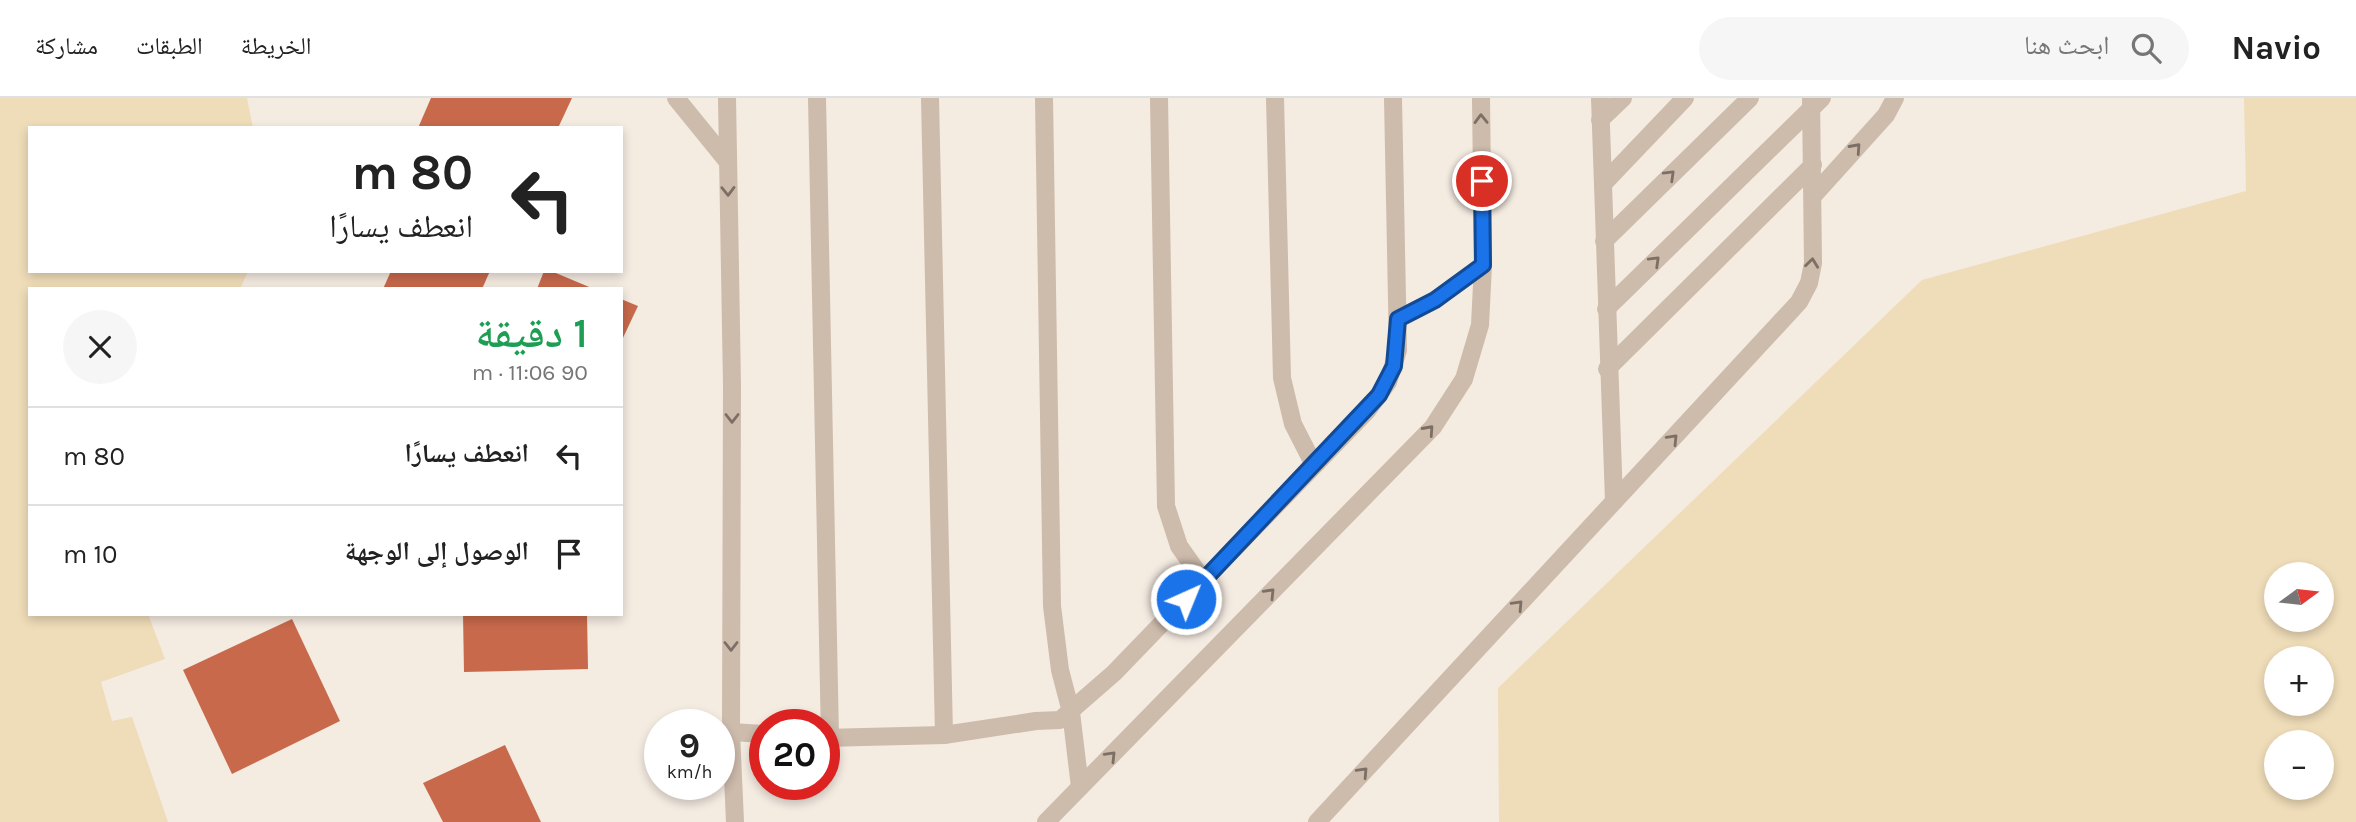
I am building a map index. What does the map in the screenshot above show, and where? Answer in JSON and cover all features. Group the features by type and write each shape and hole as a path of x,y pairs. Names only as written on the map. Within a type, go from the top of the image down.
{"street":[{"path":"676,98 728,162"},
{"path":"727,98 732,385 731,709"},
{"path":"817,98 827,709"},
{"path":"930,98 934,383 944,735"},
{"path":"1044,98 1052,606 1060,670 1071,712 1080,787"},
{"path":"1159,98 1167,506 1179,546 1203,580"},
{"path":"1275,98 1282,378 1293,424 1314,466"},
{"path":"840,738 944,735 1060,720 1114,673 1367,411 1388,382 1398,350 1393,98"},
{"path":"1046,822 1433,427 1455,396 1474,353 1480,325 1483,265 1481,98"},
{"path":"1600,98 1607,369 1614,501"},
{"path":"1600,120 1623,98"},
{"path":"1603,184 1685,98"},
{"path":"1604,240 1749,98"},
{"path":"1813,196 1886,115 1895,98"},
{"path":"1606,309 1815,102"},
{"path":"1317,822 1614,501 1788,318 1809,283 1813,263 1815,102"},
{"path":"1607,369 1813,165"},
{"path":"1398,319 1435,300 1483,265"},
{"path":"734,800 735,822"}],"sand":[{"path":"0,98 247,98 253,126 28,126 28,273 247,273 241,287 28,287 28,616 149,616 165,659 101,682 112,721 132,717 168,822 0,822"},
{"path":"2244,98 2356,98 2356,822 1499,822 1498,688 1922,280 2246,191"}],"building":[{"path":"431,98 572,98 559,126 419,126"},
{"path":"390,273 489,273 483,287 384,287"},
{"path":"543,273 556,273 589,287 538,287"},
{"path":"623,300 638,306 623,338"},
{"path":"463,616 587,616 588,669 464,672"},
{"path":"292,619 340,721 232,774 183,670"},
{"path":"505,745 541,822 443,822 423,783"}],"route":[{"path":"1186,599 1367,411 1388,382 1394,366 1398,350 1398,319 1435,300 1483,265 1482,181"}]}
